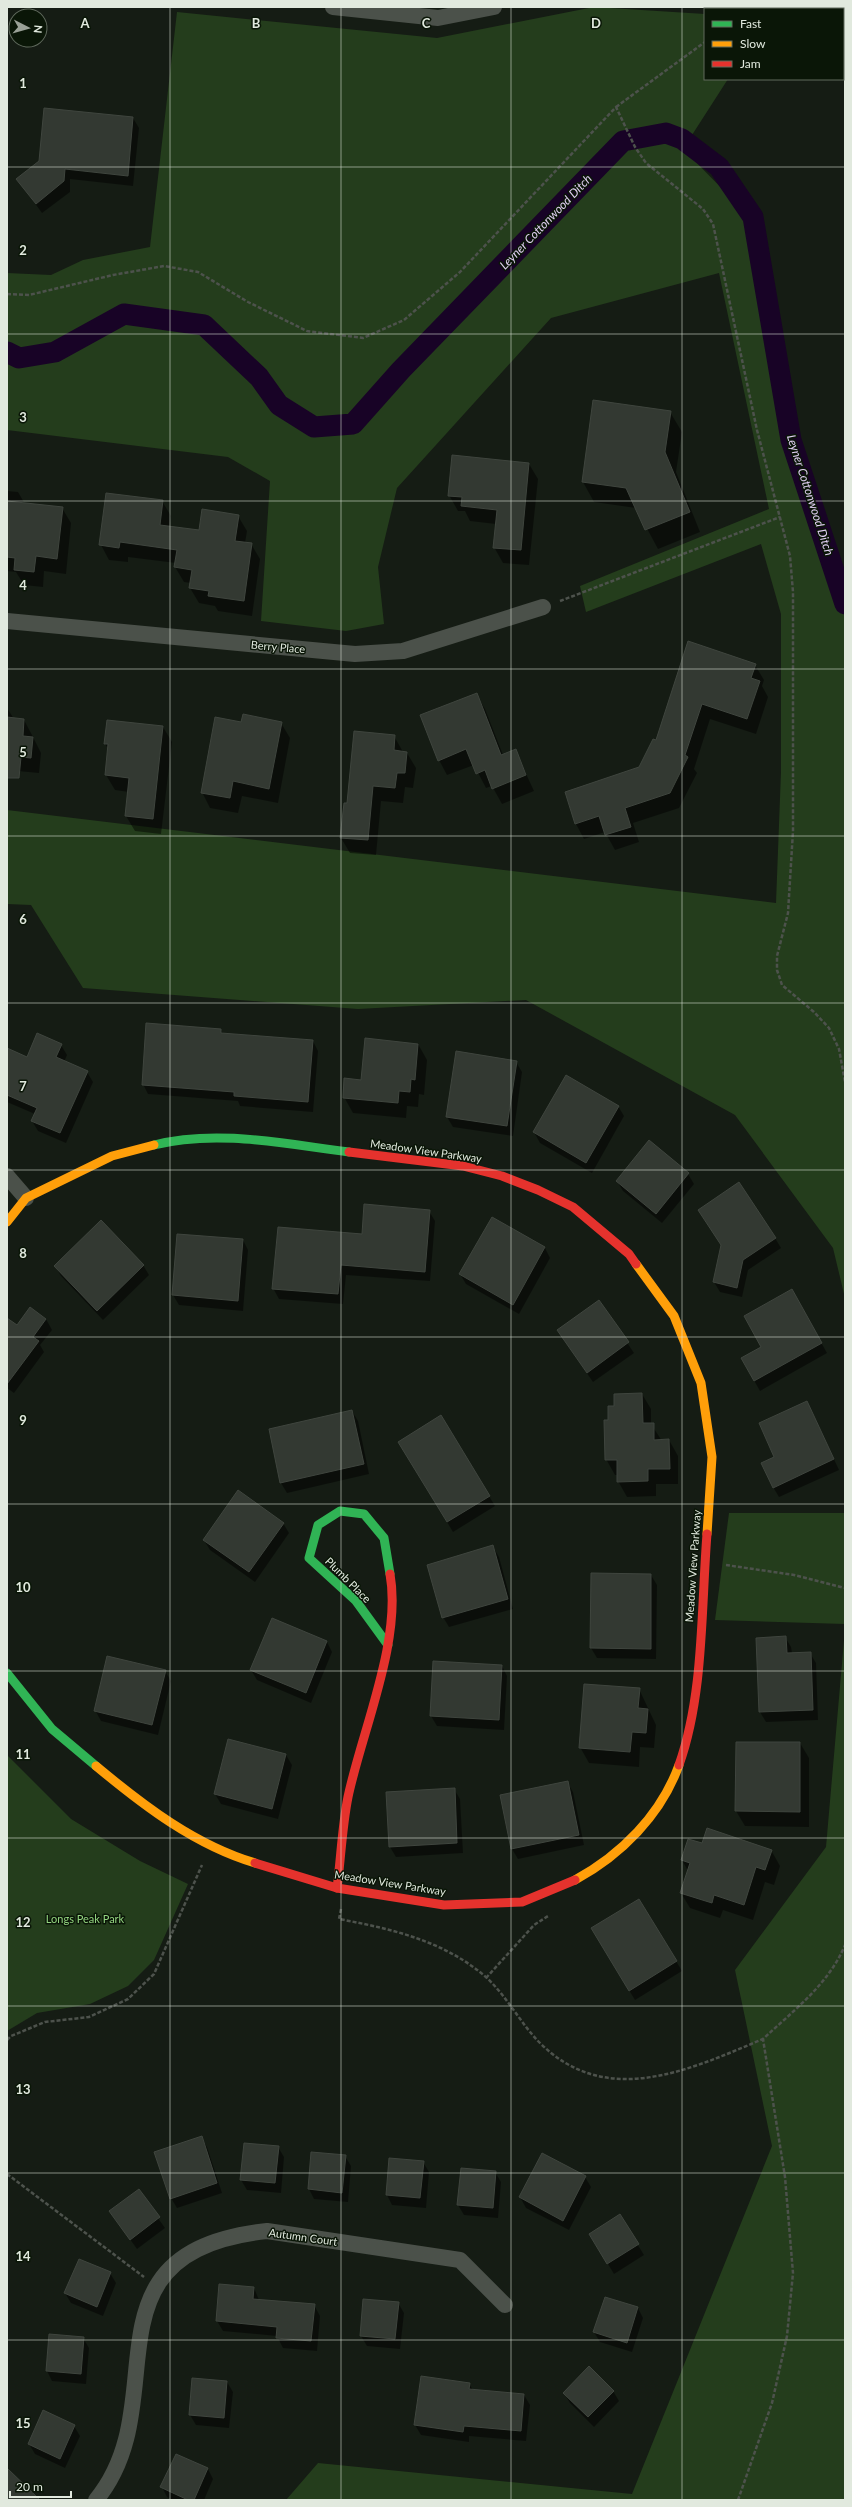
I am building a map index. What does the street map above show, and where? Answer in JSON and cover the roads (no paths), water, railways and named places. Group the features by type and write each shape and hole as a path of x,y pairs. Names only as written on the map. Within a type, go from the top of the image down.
{"street":[{"path":"333,7 438,18 494,7"},
{"name":"Berry Place","path":"7,621 354,654 403,651 543,607"},
{"name":"Meadow View Parkway","path":"7,1222 26,1198 112,1156 177,1140 246,1139 463,1166 502,1176 538,1190 573,1207 629,1254 674,1316 701,1383 712,1457 707,1563 694,1706 689,1736 675,1775 653,1812 627,1845 596,1869 569,1884 522,1902 444,1905 337,1888 232,1856 144,1806 52,1729 7,1673"},
{"path":"7,1176 26,1198"},
{"name":"Plumb Place","path":"337,1888 348,1798 388,1645 392,1585 384,1538 364,1514 340,1511 318,1525 309,1558 356,1601 388,1645"},
{"name":"Autumn Court","path":"96,2500 118,2465 128,2436 142,2321 156,2286 172,2267 201,2249 237,2235 267,2231 460,2260 504,2305"}],"waterway":[{"name":"Leyner Cottonwood Ditch","path":"7,352 19,358 55,352 124,314 204,325 259,377 279,405 314,427 353,424 401,370 623,141 666,133 682,139 719,167 753,217 791,440 845,604"}],"park label":[{"name":"Longs Peak Park","path":"85,1919"}]}
